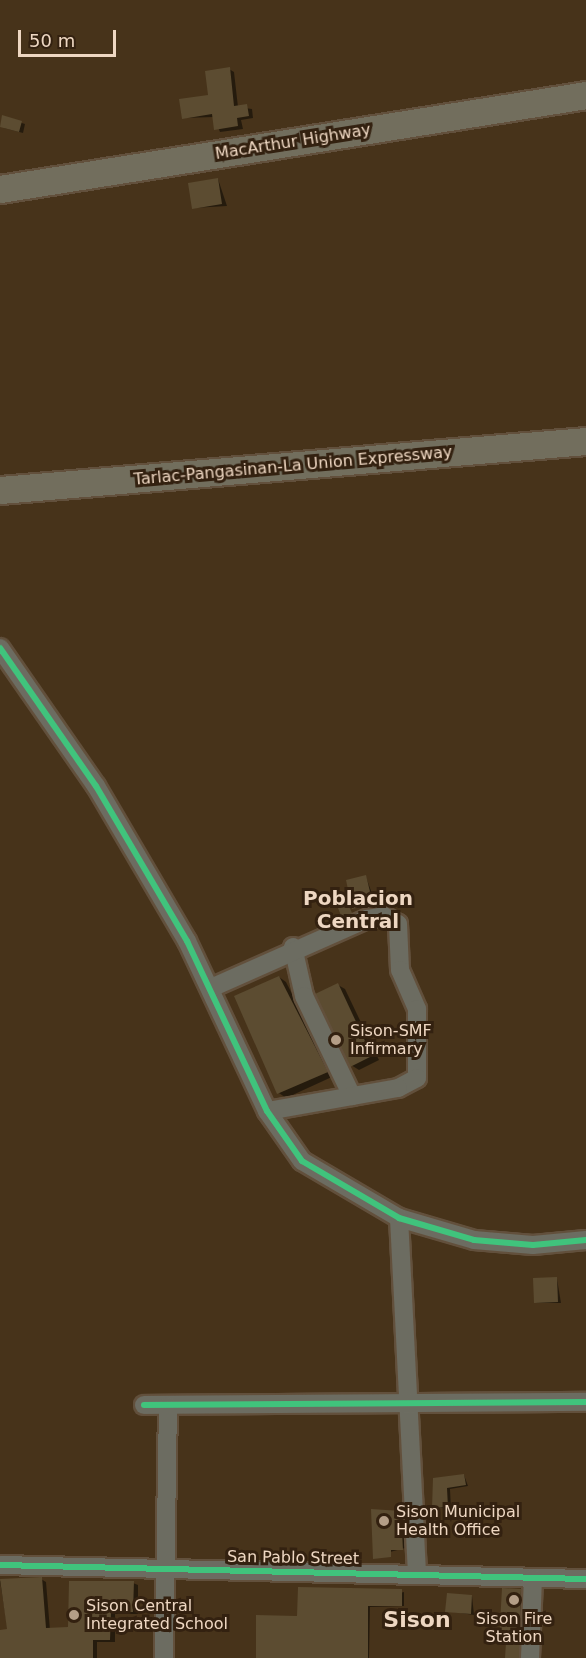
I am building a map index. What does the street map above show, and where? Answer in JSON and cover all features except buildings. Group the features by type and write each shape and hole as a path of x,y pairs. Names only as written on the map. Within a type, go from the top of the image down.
{"highway":[{"name":"MacArthur Highway","path":"0,189 586,95"},
{"name":"Tarlac-Pangasinan-La Union Expressway","path":"0,473 586,425"},
{"name":"Tarlac-Pangasinan-La Union Expressway","path":"0,490 586,441"}],"street":[{"path":"0,648 96,786 211,988 267,1111 302,1161 399,1218 474,1240 533,1245 586,1240"},
{"path":"211,988 293,947 367,919 384,916 398,924 400,970 417,1009 420,1072 409,1084 267,1111"},
{"path":"293,947 304,996 351,1096"},
{"path":"399,1218 417,1574"},
{"path":"144,1405 586,1402"},
{"path":"164,1658 168,1406"},
{"name":"San Pablo Street","path":"0,1565 586,1580"},
{"path":"530,1658 533,1578"}],"cycle path":[{"path":"0,648 96,786 187,941 267,1111 302,1161 399,1218 474,1240 533,1245 586,1240"},
{"path":"144,1405 586,1402"},
{"path":"0,1565 586,1579"}],"place":[{"name":"Sison-SMF Infirmary","path":"336,1040"},
{"name":"Sison Municipal Health Office","path":"384,1521"},
{"name":"Sison Fire Station","path":"514,1600"},
{"name":"Sison Central Integrated School","path":"74,1615"}],"district":[{"name":"Poblacion Central","path":"358,910"},
{"name":"Sison","path":"417,1620"}]}
